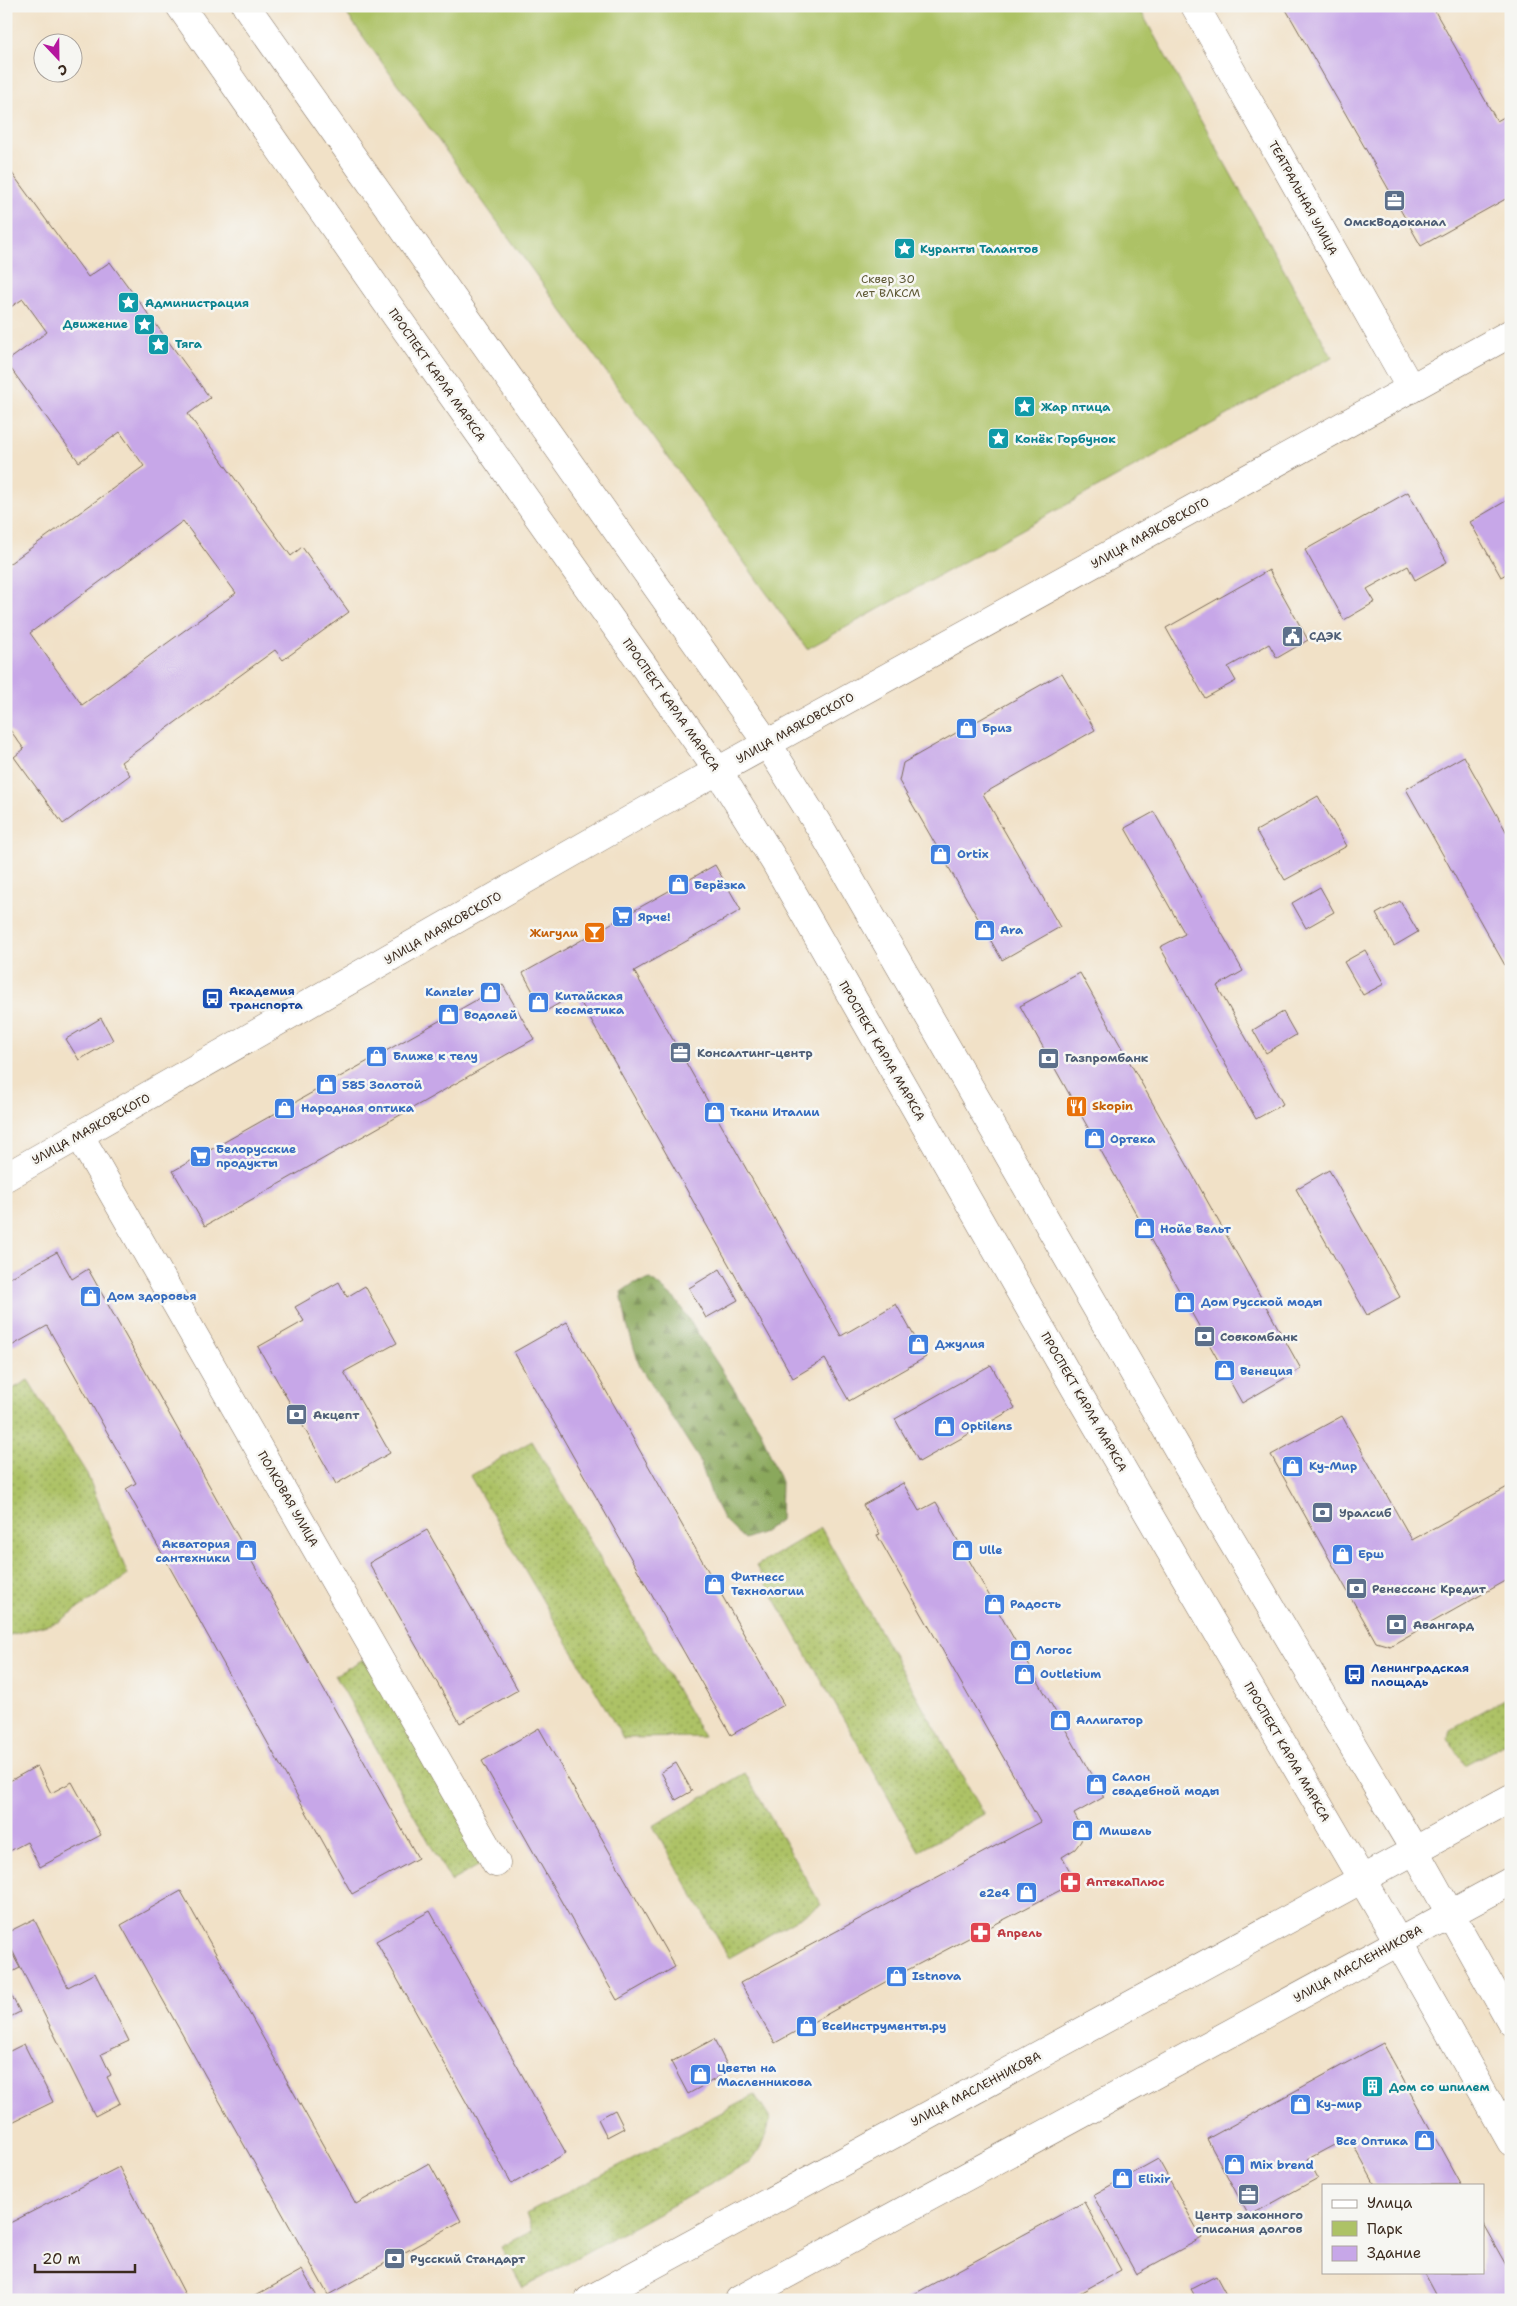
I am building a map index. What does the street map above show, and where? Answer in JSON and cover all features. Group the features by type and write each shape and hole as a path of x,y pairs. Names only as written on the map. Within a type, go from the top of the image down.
{"main road":[{"name":"ПРОСПЕКТ КАРЛА МАРКСА","path":"180,6 395,315 718,771 775,862 1075,1388 1363,1880 1511,2142"},
{"path":"246,6 768,743 824,834 1188,1467 1415,1851 1511,2022"},
{"name":"ТЕАТРАЛЬНАЯ УЛИЦА","path":"1195,6 1411,389"},
{"name":"УЛИЦА МАЯКОВСКОГО","path":"6,1177 718,771 1511,333"},
{"name":"ПОЛКОВАЯ УЛИЦА","path":"80,1136 496,1863"},
{"path":"1363,1880 1511,1798"},
{"name":"УЛИЦА МАСЛЕННИКОВА","path":"589,2300 1363,1880"},
{"path":"1450,1914 1511,1881"},
{"name":"УЛИЦА МАСЛЕННИКОВА","path":"739,2300 1450,1914"}],"green space":[{"name":"Сквер 30 лет ВЛКСМ","path":"341,6 1138,6 1332,357 807,649"},
{"path":"651,1279 676,1300 760,1429 781,1482 780,1520 764,1532 744,1539 724,1520 713,1499 699,1459 640,1367 627,1325 621,1292 634,1283"},
{"path":"28,1380 87,1474 128,1575 58,1622 6,1636 6,1393"},
{"path":"532,1441 704,1737 623,1738 470,1476"},
{"path":"821,1528 984,1814 919,1851 756,1566"},
{"path":"371,1655 487,1861 451,1881 335,1675"},
{"path":"1511,1695 1511,1741 1465,1765 1448,1738 1450,1729"},
{"path":"745,1773 821,1905 729,1958 653,1826"},
{"path":"755,2095 770,2119 762,2143 749,2163 523,2288 501,2247 532,2231 526,2214"}],"building":[{"path":"1284,6 1432,6 1497,121 1511,113 1511,196 1421,246"},
{"path":"6,165 88,277 110,262 210,398 188,414 291,556 302,547 349,612 283,660 275,650 121,762 130,775 63,824 14,757 24,749 10,730 6,732 6,566 144,466 120,432 79,462 6,362 47,332 23,299 6,310","holes":["183,521 236,593 82,705 30,633"]},
{"path":"1408,492 1447,562 1415,580 1408,566 1367,589 1375,602 1344,620 1305,550"},
{"path":"1511,498 1511,571 1501,577 1470,522"},
{"path":"1269,570 1308,640 1277,658 1269,644 1228,667 1236,681 1205,698 1166,628"},
{"path":"1062,673 1095,730 983,794 1060,927 1002,960 899,781 903,763"},
{"path":"1464,756 1511,840 1511,976 1406,789"},
{"path":"1318,796 1347,846 1285,880 1256,831"},
{"path":"1154,812 1243,971 1217,986 1283,1104 1256,1119 1160,947 1185,934 1125,828"},
{"path":"715,865 741,910 634,971 841,1336 896,1304 926,1357 849,1401 825,1359 793,1378 576,994 544,1012 523,973"},
{"path":"1320,887 1334,912 1306,928 1292,903"},
{"path":"1400,901 1418,932 1394,946 1376,914"},
{"path":"1365,950 1384,984 1363,995 1344,962"},
{"path":"1080,973 1301,1369 1242,1403 1020,1006"},
{"path":"503,985 534,1039 205,1226 173,1171"},
{"path":"1283,1012 1296,1035 1266,1053 1253,1030"},
{"path":"101,1018 113,1040 79,1060 66,1039"},
{"path":"1329,1170 1400,1297 1367,1315 1296,1189"},
{"path":"57,1252 72,1279 88,1269 418,1858 352,1894 126,1489 136,1483 47,1326 6,1349 6,1280"},
{"path":"720,1269 738,1300 706,1318 689,1288"},
{"path":"339,1282 347,1297 365,1286 397,1343 344,1372 390,1453 336,1484 258,1347 304,1321 295,1307"},
{"path":"567,1322 784,1705 731,1735 514,1352"},
{"path":"991,1365 1015,1408 919,1462 895,1419"},
{"path":"1342,1416 1412,1540 1511,1485 1511,1578 1390,1646 1376,1642 1271,1455"},
{"path":"903,1483 919,1511 936,1502 1104,1797 1074,1814 1083,1831 1081,1841 1075,1849 1062,1857 1076,1882 896,1976 775,2043 740,1983 1040,1822 877,1535 880,1534 863,1505"},
{"path":"427,1530 518,1690 460,1723 369,1563"},
{"path":"539,1728 675,1967 617,2000 482,1761"},
{"path":"676,1763 692,1791 676,1800 661,1772"},
{"path":"37,1766 51,1793 72,1782 101,1835 40,1867 27,1842 6,1853 6,1783"},
{"path":"181,1891 356,2204 429,2163 461,2221 328,2295 121,1925"},
{"path":"430,1911 566,2153 512,2184 376,1941"},
{"path":"34,1919 68,1987 95,1973 129,2041 101,2054 111,2075 107,2077 120,2103 95,2116 6,1938 6,1933"},
{"path":"6,1942 20,1968 6,1975"},
{"path":"6,1985 20,2012 6,2019"},
{"path":"714,2039 730,2071 688,2094 671,2062"},
{"path":"1383,2043 1460,2184 1374,2184 1349,2137 1308,2159 1318,2178 1249,2216 1207,2139"},
{"path":"24,2044 53,2102 6,2125 6,2053"},
{"path":"615,2110 624,2128 607,2137 598,2119"},
{"path":"1158,2159 1202,2238 1136,2274 1093,2195"},
{"path":"119,2167 188,2300 6,2300 6,2225"},
{"path":"1084,2202 1121,2270 1067,2300 903,2300"},
{"path":"1484,2226 1511,2274 1511,2300 1439,2300 1425,2274 1484,2274"},
{"path":"302,2270 319,2300 254,2300 253,2297"},
{"path":"1216,2276 1229,2300 1197,2300 1191,2289"}],"place":[{"name":"ОмскВодоканал","path":"1395,201"},
{"name":"Куранты Талантов","path":"904,249"},
{"name":"Администрация","path":"129,303"},
{"name":"Движение","path":"144,324"},
{"name":"Тяга","path":"159,344"},
{"name":"Жар птица","path":"1025,407"},
{"name":"Конёк Горбунок","path":"999,439"},
{"name":"СДЭК","path":"1293,636"},
{"name":"Бриз","path":"966,728"},
{"name":"Ortix","path":"941,854"},
{"name":"Берёзка","path":"678,885"},
{"name":"Ярче!","path":"622,917"},
{"name":"Ara","path":"984,930"},
{"name":"Жигули","path":"594,933"},
{"name":"Kanzler","path":"490,992"},
{"name":"Академия транспорта","path":"213,998"},
{"name":"Китайская косметика","path":"539,1003"},
{"name":"Водолей","path":"448,1015"},
{"name":"Консалтинг-центр","path":"681,1053"},
{"name":"Ближе к телу","path":"377,1056"},
{"name":"Газпромбанк","path":"1049,1058"},
{"name":"585 Золотой","path":"326,1085"},
{"name":"Skopin","path":"1076,1106"},
{"name":"Народная оптика","path":"285,1108"},
{"name":"Ткани Италии","path":"714,1112"},
{"name":"Ортека","path":"1094,1139"},
{"name":"Белорусские продукты","path":"200,1156"},
{"name":"Нойе Вельт","path":"1144,1229"},
{"name":"Дом здоровья","path":"91,1296"},
{"name":"Дом Русской моды","path":"1185,1302"},
{"name":"Совкомбанк","path":"1204,1337"},
{"name":"Джулия","path":"919,1344"},
{"name":"Венеция","path":"1224,1371"},
{"name":"Акцепт","path":"297,1415"},
{"name":"Optilens","path":"945,1426"},
{"name":"Ку-Мир","path":"1293,1466"},
{"name":"Уралсиб","path":"1323,1513"},
{"name":"Ulle","path":"963,1550"},
{"name":"Акватория сантехники","path":"246,1551"},
{"name":"Ерш","path":"1342,1554"},
{"name":"Фитнесс Технологии","path":"715,1584"},
{"name":"Ренессанс Кредит","path":"1356,1589"},
{"name":"Радость","path":"994,1604"},
{"name":"Авангард","path":"1397,1625"},
{"name":"Логос","path":"1020,1650"},
{"name":"Outletium","path":"1024,1674"},
{"name":"Ленинградская площадь","path":"1355,1675"},
{"name":"Аллигатор","path":"1060,1720"},
{"name":"Салон свадебной моды","path":"1096,1784"},
{"name":"Мишель","path":"1083,1831"},
{"name":"АптекаПлюс","path":"1070,1882"},
{"name":"e2e4","path":"1026,1893"},
{"name":"Апрель","path":"981,1933"},
{"name":"Istnova","path":"896,1976"},
{"name":"ВсеИнструменты.ру","path":"806,2026"},
{"name":"Цветы на Масленникова","path":"701,2075"},
{"name":"Дом со шпилем","path":"1373,2087"},
{"name":"Ку-мир","path":"1300,2104"},
{"name":"Все Оптика","path":"1424,2141"},
{"name":"Mix brend","path":"1234,2165"},
{"name":"Elixir","path":"1122,2179"},
{"name":"Центр законного списания долгов","path":"1249,2194"},
{"name":"Русский Стандарт","path":"394,2259"}]}
